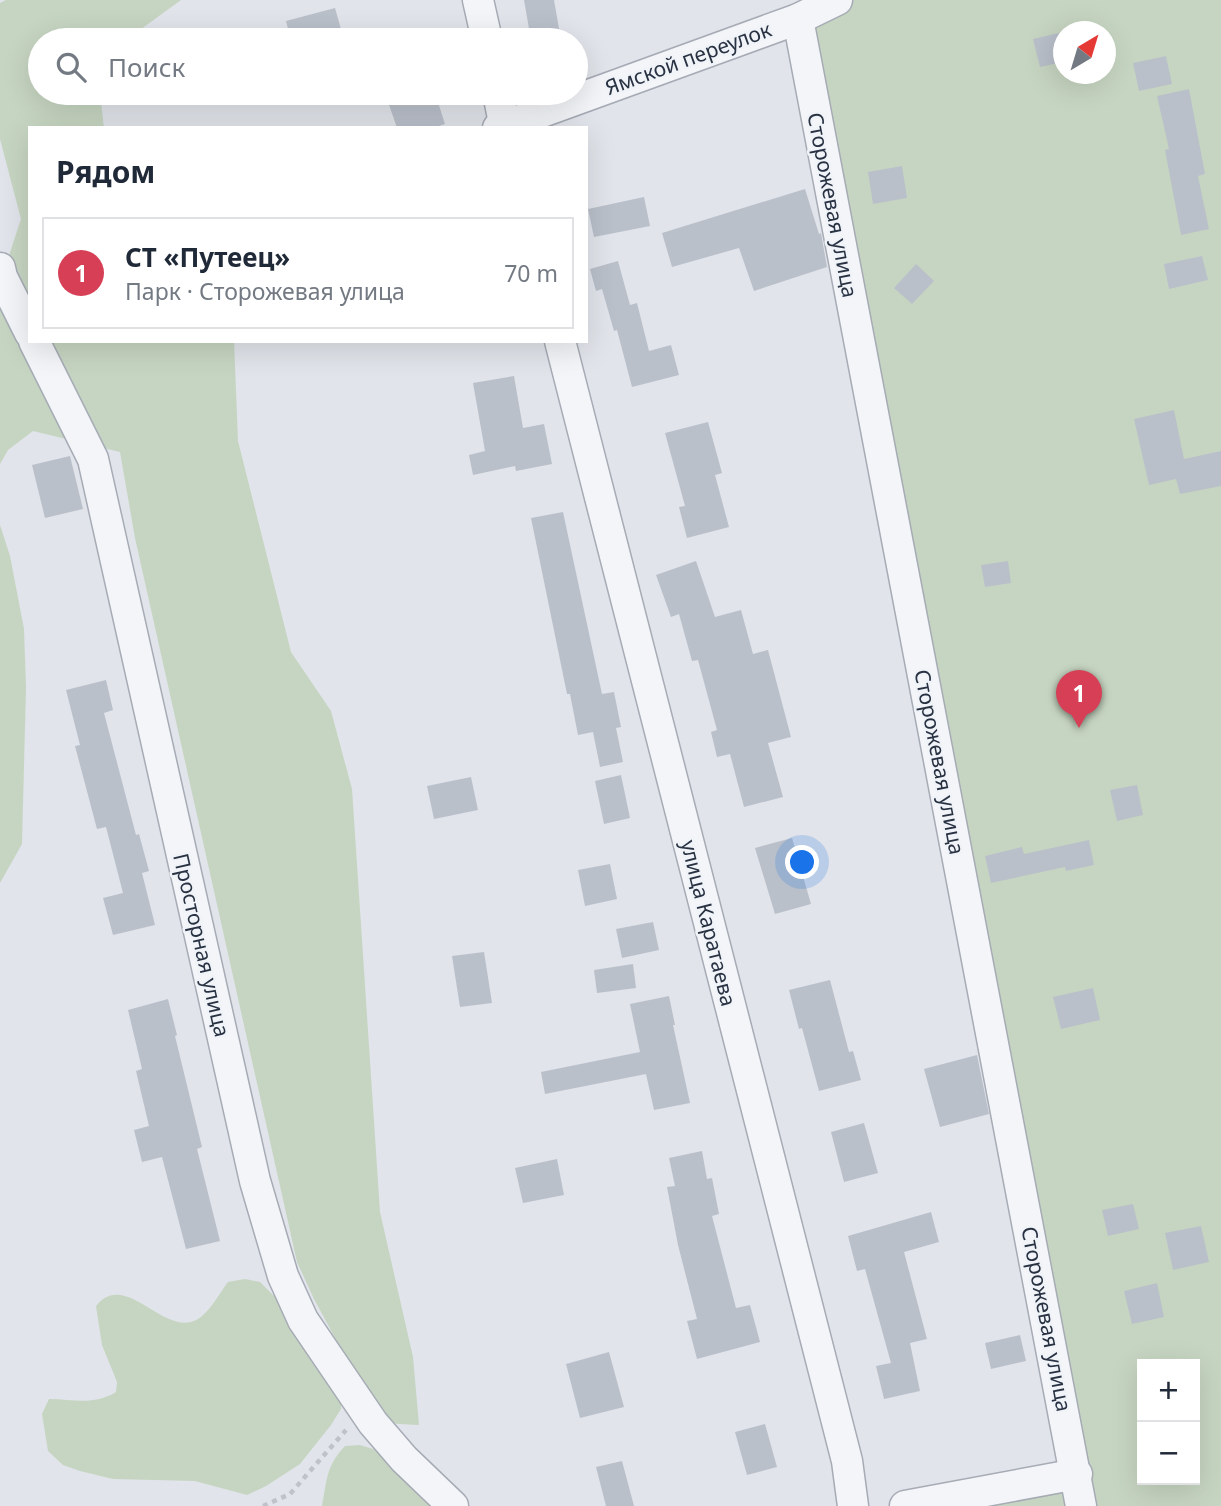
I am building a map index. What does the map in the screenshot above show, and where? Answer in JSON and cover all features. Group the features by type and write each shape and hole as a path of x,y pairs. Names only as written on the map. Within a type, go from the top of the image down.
{"street":[{"path":"478,0 484,28"},
{"name":"Ямской переулок","path":"588,96 798,19 837,0"},
{"name":"Сторожевая улица","path":"798,19 1082,1506"},
{"path":"500,105 503,126"},
{"name":"Ямской переулок","path":"506,126 563,105"},
{"path":"0,268 28,328"},
{"name":"Просторная улица","path":"35,343 93,459 255,1181 280,1264 303,1321 364,1410 404,1459 453,1506"},
{"name":"улица Каратаева","path":"561,343 847,1461 853,1506"},
{"path":"905,1506 1077,1474"}],"path":[{"path":"263,1506 289,1494 364,1410"}],"green space":[{"path":"6,0 181,0 142,28 28,28 28,105 101,105 104,126 28,126 28,343 234,343 238,441 291,652 331,711 352,789 380,1212 413,1357 419,1425 381,1423 297,1262 135,538 120,452 33,431 8,450 0,464 0,283 21,219 0,139 0,3"},
{"path":"806,0 1221,0 1221,1506 919,1506 1080,1471 804,92 788,48 803,40"},
{"path":"0,525 10,556 24,629 26,687 22,844 0,883"},
{"path":"245,1279 260,1282 276,1298 341,1394 341,1409 300,1464 247,1495 195,1481 113,1479 63,1465 48,1451 42,1414 49,1399 83,1401 99,1399 116,1392 117,1382 102,1345 96,1306 107,1297 118,1295 130,1298 167,1318 191,1322 207,1311 228,1282"},
{"path":"360,1445 373,1449 442,1506 322,1506 328,1474 334,1460 345,1446"}],"building":[{"path":"524,0 554,0 559,28 529,28"},
{"path":"335,8 341,28 288,28 286,21"},
{"path":"1053,34 1053,64 1040,67 1033,39"},
{"path":"1166,56 1172,84 1139,91 1133,63"},
{"path":"1189,89 1205,174 1198,176 1209,229 1181,235 1165,150 1169,149 1157,96"},
{"path":"389,105 439,105 445,124 439,126 396,126"},
{"path":"902,166 907,198 873,204 868,172"},
{"path":"805,189 819,234 821,233 827,267 754,291 739,248 672,267 662,233"},
{"path":"644,197 650,226 594,237 588,209"},
{"path":"1202,256 1208,280 1169,289 1164,264"},
{"path":"618,261 630,305 637,303 649,351 671,345 679,375 632,387 617,330 614,331 602,289 596,291 590,269"},
{"path":"916,264 934,281 912,304 894,288"},
{"path":"514,376 523,428 544,424 552,464 516,471 515,466 473,475 469,455 485,451 473,383"},
{"path":"1174,410 1184,459 1221,451 1221,486 1180,494 1176,479 1149,485 1134,419"},
{"path":"708,422 722,473 715,475 729,527 687,538 679,507 685,506 665,433"},
{"path":"70,456 83,509 45,518 32,465"},
{"path":"563,512 602,694 614,692 621,727 616,728 623,762 600,767 593,732 578,735 531,518"},
{"path":"696,561 715,617 741,610 753,654 768,650 791,737 768,743 783,797 744,807 730,754 717,757 711,732 717,730 698,660 692,661 679,614 671,617 656,575"},
{"path":"1008,561 1011,583 985,587 981,565"},
{"path":"106,680 113,710 104,713 136,835 139,834 149,871 142,873 155,925 113,935 103,898 123,893 106,827 97,829 75,746 80,745 66,690"},
{"path":"621,775 630,818 604,824 595,781"},
{"path":"471,777 478,810 434,819 427,786"},
{"path":"1137,785 1143,815 1117,821 1110,790"},
{"path":"792,838 811,904 775,914 755,848"},
{"path":"1089,840 1094,865 1066,871 1065,867 991,883 985,856 1022,847 1024,854"},
{"path":"610,864 617,899 585,906 578,870"},
{"path":"653,922 659,950 622,958 616,929"},
{"path":"484,952 492,1003 460,1007 452,956"},
{"path":"633,964 636,988 597,993 594,970"},
{"path":"830,980 849,1052 853,1051 861,1080 819,1091 789,990"},
{"path":"1093,988 1100,1020 1061,1029 1053,997"},
{"path":"669,996 690,1103 654,1110 646,1074 545,1094 541,1072 640,1052 630,1004"},
{"path":"168,999 202,1147 197,1149 220,1241 186,1249 162,1157 142,1162 134,1130 149,1126 136,1071 142,1069 128,1010"},
{"path":"977,1055 989,1114 940,1127 924,1069"},
{"path":"864,1123 878,1173 844,1182 831,1132"},
{"path":"702,1151 707,1179 712,1178 719,1214 712,1216 736,1308 750,1305 760,1342 697,1359 687,1321 697,1319 678,1245 667,1187 675,1186 669,1158"},
{"path":"557,1159 564,1195 523,1203 515,1168"},
{"path":"1133,1204 1139,1229 1108,1236 1102,1210"},
{"path":"931,1212 939,1242 904,1252 927,1339 910,1343 920,1391 884,1399 876,1366 891,1363 865,1269 857,1271 848,1236"},
{"path":"1201,1226 1209,1262 1173,1270 1165,1233"},
{"path":"1157,1283 1164,1317 1132,1324 1124,1291"},
{"path":"1020,1335 1026,1361 991,1369 985,1343"},
{"path":"609,1352 624,1407 580,1418 566,1364"},
{"path":"765,1424 777,1467 747,1475 735,1432"},
{"path":"622,1461 634,1506 606,1506 596,1467"}],"place":[{"name":"СТ «Путеец»","path":"1079,728"}]}
